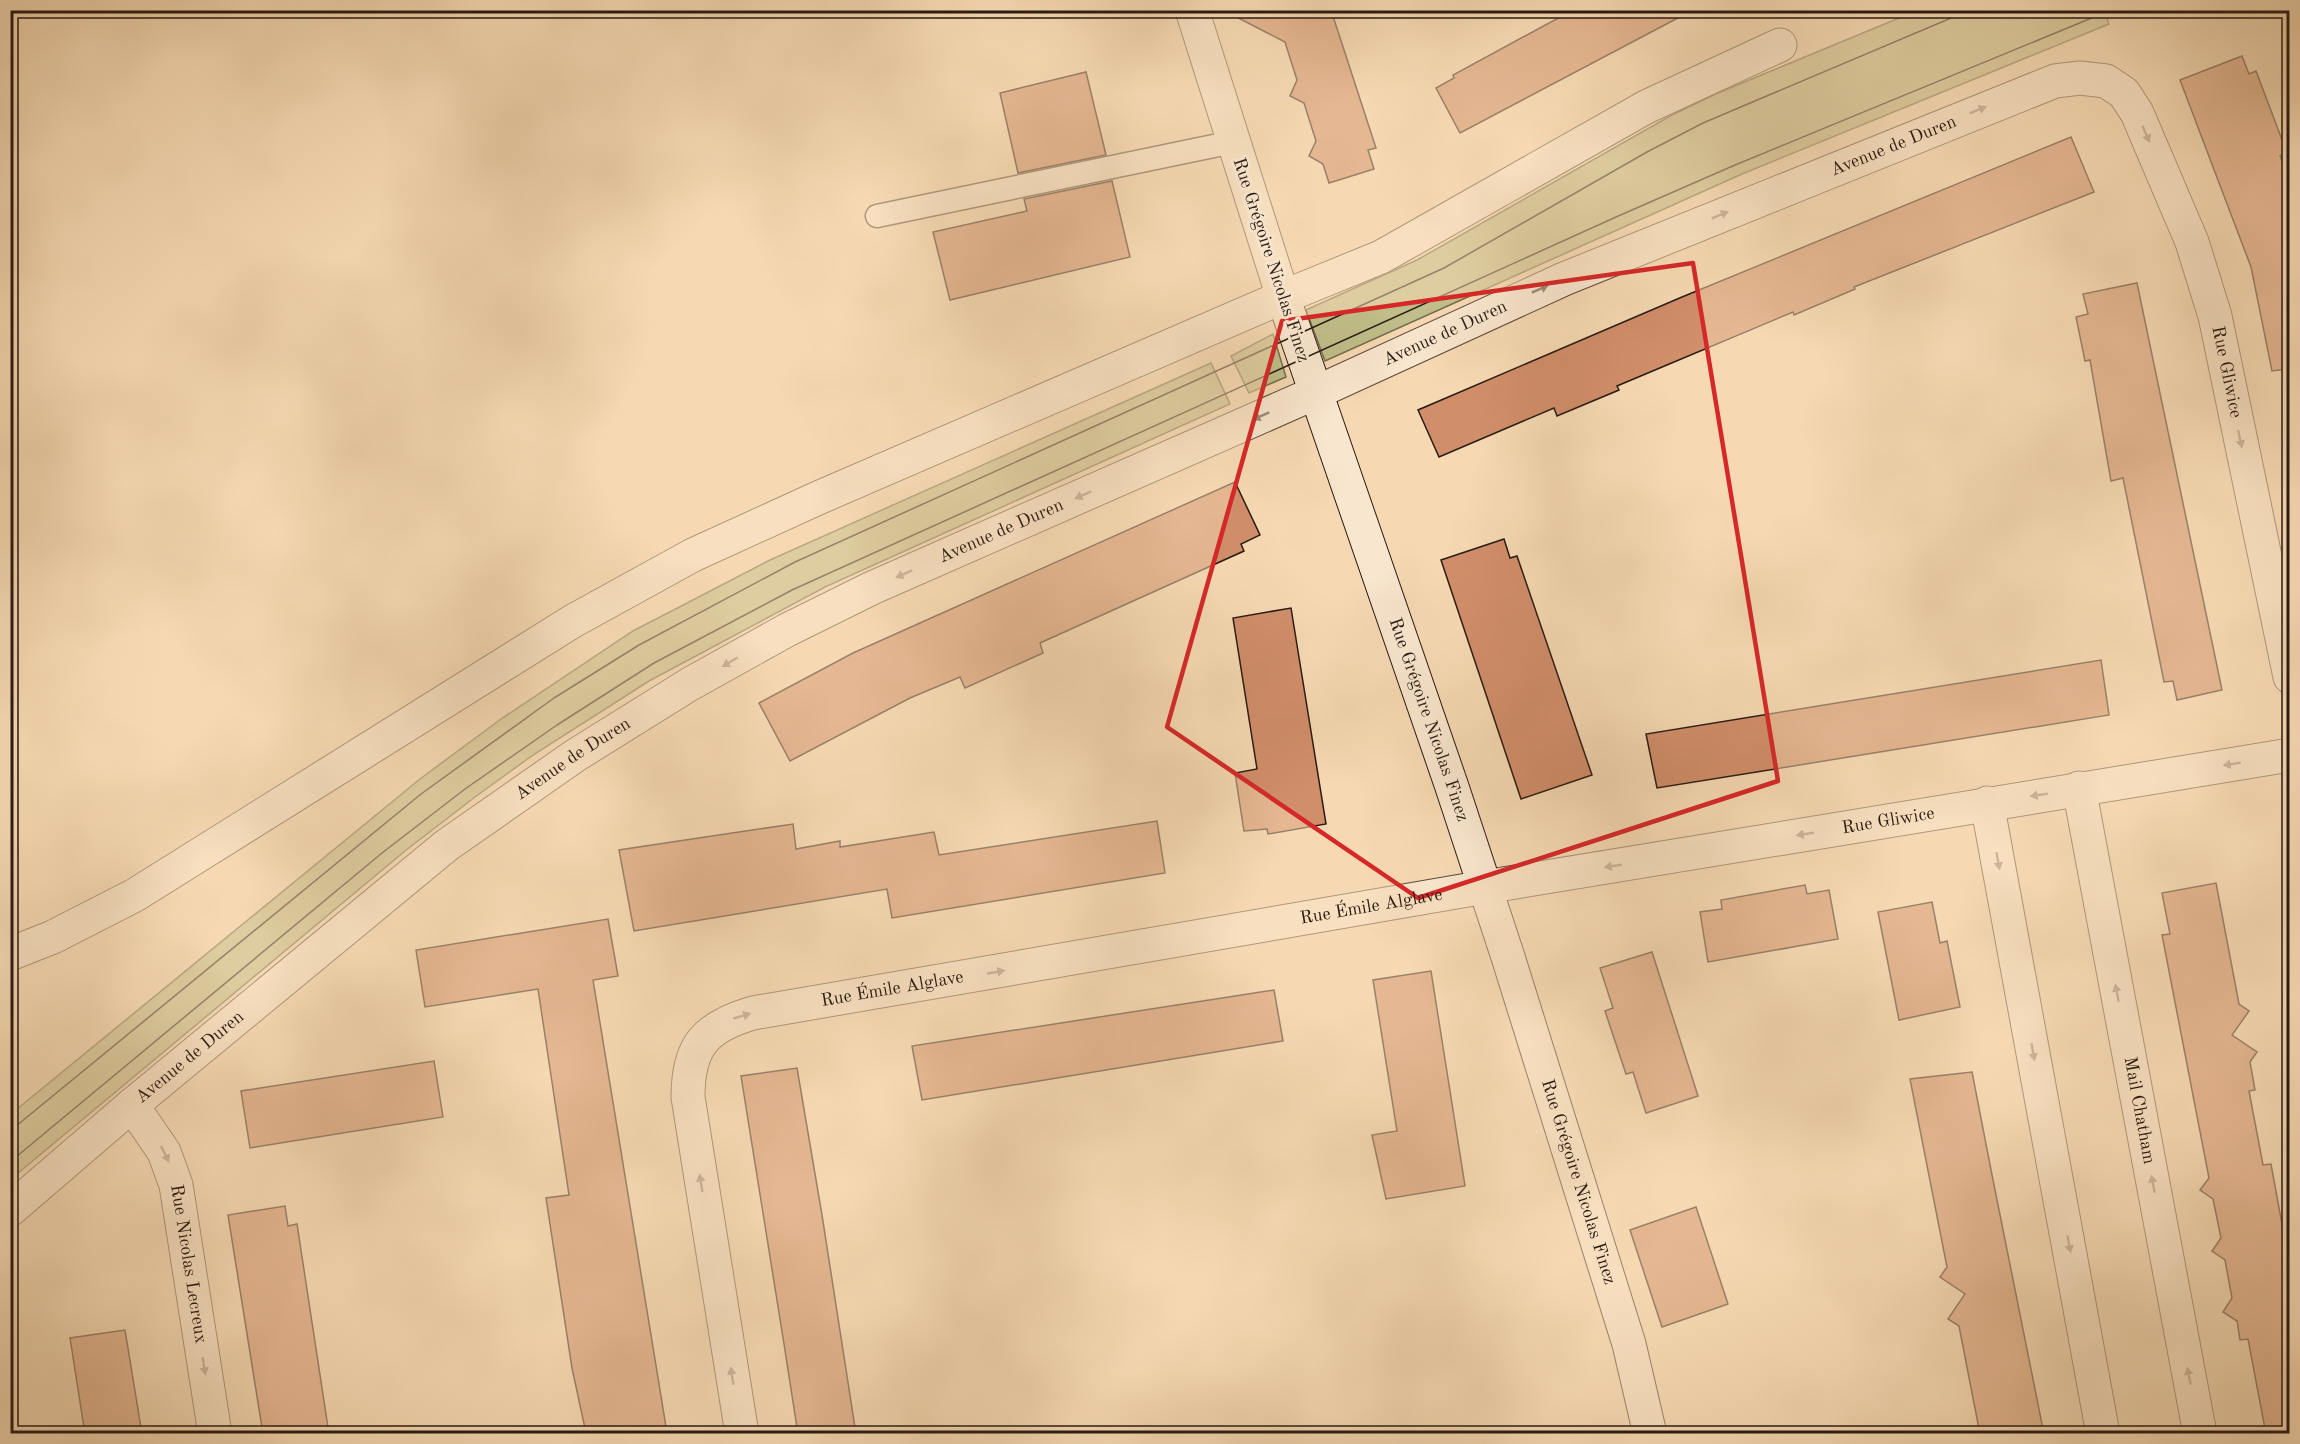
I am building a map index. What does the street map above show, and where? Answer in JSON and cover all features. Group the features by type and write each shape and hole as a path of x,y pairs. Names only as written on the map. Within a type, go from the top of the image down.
{"street":[{"name":"Rue Grégoire Nicolas Finez","path":"1192,10 1315,393 1485,886 1629,1344 1650,1434"},
{"path":"10,954 53,937 135,896 573,621 693,555 818,498 1389,253 1646,107 1687,86 1780,45"},
{"name":"Avenue de Duren","path":"10,1210 132,1105 447,845 530,785 690,684 787,630 872,588 1315,393 1564,279 2040,85 2080,78 2106,81 2115,85"},
{"name":"Rue Gliwice","path":"2115,85 2124,93 2137,113 2201,268 2215,316 2289,677"},
{"name":"Rue Gliwice","path":"1485,886 2289,755"},
{"name":"Mail Chatham","path":"2079,788 2200,1434"},
{"path":"1987,803 2103,1434"},
{"name":"Rue Émile Alglave","path":"742,1434 688,1096 691,1059 700,1042 713,1029 732,1019 753,1013 1485,886"},
{"name":"Rue Nicolas Lecreux","path":"132,1105 164,1152 176,1185 215,1434"}],"lane":[{"path":"877,216 1233,142"}],"highlighted area":[{"path":"1693,263 1778,781 1418,898 1167,727 1282,321"}],"shaded area":[{"path":"1916,11 2104,11 2109,24 1742,174 1325,361 1306,310 1417,260 1672,115 1718,93"},
{"path":"1273,334 1286,377 1249,393 1231,356"},
{"path":"1211,363 1230,404 825,587 649,681 533,755 405,851 11,1179 11,1114 420,779 501,719 633,631 770,560"}],"building":[{"path":"1223,10 1331,10 1376,148 1368,150 1374,169 1329,183 1323,164 1309,156 1316,141 1304,103 1290,96 1297,80 1285,42"},
{"path":"1573,10 1693,10 1460,133 1436,88 1454,78 1453,75"},
{"path":"2242,56 2249,74 2256,71 2287,153 2280,156 2289,180 2289,369 2272,371 2251,267 2180,80"},
{"path":"1086,72 1106,155 1018,173 1000,93"},
{"path":"2071,137 2094,192 1854,287 1855,289 1794,315 1793,312 1617,386 1619,390 1557,416 1554,408 1439,457 1418,410 1682,297"},
{"path":"1112,181 1130,257 950,300 933,232 1027,211 1024,199"},
{"path":"2137,283 2222,690 2177,700 2173,681 2164,682 2123,478 2111,481 2090,360 2085,361 2076,317 2088,314 2083,294"},
{"path":"1235,482 1260,535 1241,544 1244,551 1040,643 1043,653 965,688 960,677 910,698 790,761 759,703 853,653"},
{"path":"1504,539 1510,558 1517,556 1592,775 1521,799 1441,560"},
{"path":"1291,608 1326,824 1268,834 1267,829 1244,831 1235,773 1257,769 1233,618"},
{"path":"2101,660 2109,715 1657,788 1646,734"},
{"path":"1157,821 1165,873 892,918 887,889 634,931 619,850 793,824 796,849 840,841 840,847 934,832 939,855"},
{"path":"2216,883 2239,1004 2249,1011 2232,1035 2257,1052 2250,1062 2255,1090 2249,1091 2263,1165 2271,1164 2289,1263 2289,1434 2266,1434 2248,1339 2240,1340 2237,1321 2223,1312 2232,1298 2225,1260 2212,1251 2221,1238 2213,1199 2200,1190 2209,1178 2162,935 2170,934 2162,893"},
{"path":"1805,885 1807,894 1829,890 1838,939 1708,962 1700,912 1722,909 1721,900"},
{"path":"1932,902 1940,943 1947,941 1960,1007 1899,1020 1878,912"},
{"path":"608,919 618,976 593,980 667,1433 586,1433 572,1368 546,1198 569,1195 538,989 425,1007 416,950"},
{"path":"1652,952 1698,1096 1646,1113 1633,1072 1626,1074 1605,1011 1613,1008 1600,968"},
{"path":"1431,971 1465,1186 1386,1199 1372,1135 1397,1131 1373,980"},
{"path":"1274,990 1283,1041 922,1100 912,1046"},
{"path":"434,1061 443,1117 250,1148 241,1091"},
{"path":"797,1068 856,1434 798,1434 741,1076"},
{"path":"1972,1072 2044,1434 1980,1434 1959,1326 1948,1319 1965,1294 1940,1277 1947,1267 1910,1079"},
{"path":"285,1206 288,1226 297,1224 329,1434 263,1434 228,1215"},
{"path":"1696,1207 1728,1304 1662,1327 1630,1230"},
{"path":"125,1330 142,1434 85,1434 70,1338"}],"tram line":[{"path":"10,1131 421,794 554,698 639,645 795,562 1444,268 1647,152 1703,123 1970,10"},
{"path":"10,1162 382,853 465,789 557,725 654,663 792,590 1616,217 1735,165 2111,10"}]}
